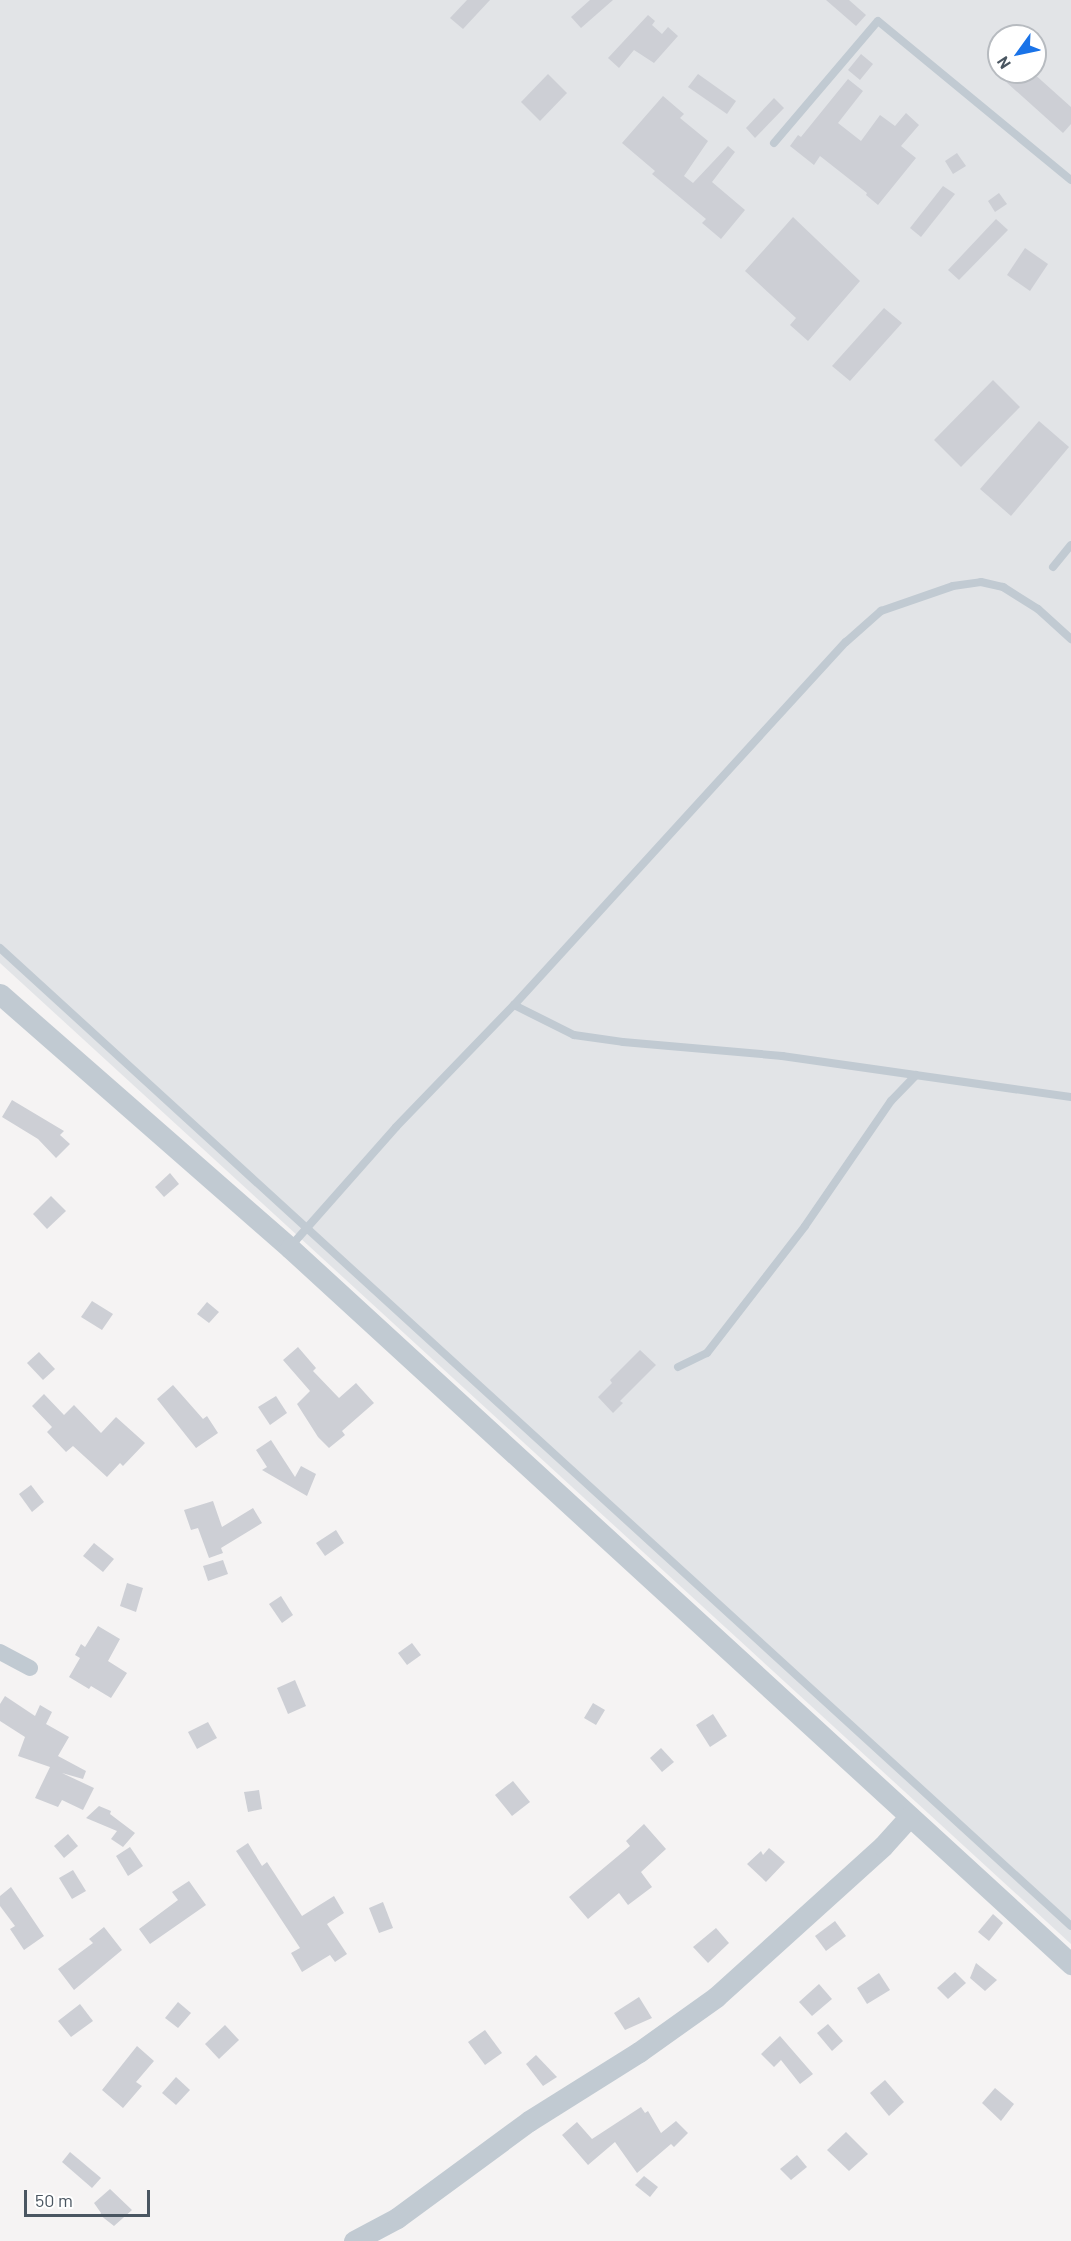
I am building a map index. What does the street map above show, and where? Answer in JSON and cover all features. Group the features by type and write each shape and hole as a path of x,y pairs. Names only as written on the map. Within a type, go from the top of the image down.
{"street":[{"path":"0,994 290,1248 1071,1964"},
{"path":"0,1652 30,1668"},
{"path":"354,2241 397,2218 529,2121 639,2052 716,1997 883,1846 909,1817"}],"lane":[{"path":"774,143 878,21 1071,180"},
{"path":"1053,567 1071,545"},
{"path":"290,1248 396,1127 514,1005 846,642 881,611 953,586 981,582 1003,587 1029,603 1071,639"},
{"path":"0,948 1071,1926"},
{"path":"514,1005 574,1035 623,1042 782,1056 1071,1097"},
{"path":"678,1367 707,1353 805,1226 891,1101 916,1075"}],"shaded area":[{"path":"0,0 1071,0 1071,1944 0,963"}],"building":[{"path":"467,0 490,0 463,29 450,18"},
{"path":"590,0 613,0 581,28 571,17"},
{"path":"826,0 849,0 866,15 856,26"},
{"path":"648,15 655,21 652,25 662,34 668,27 678,36 654,63 634,50 619,68 608,58"},
{"path":"861,54 873,64 860,80 848,70"},
{"path":"548,74 567,93 540,121 521,102"},
{"path":"698,74 736,101 727,114 688,87"},
{"path":"848,79 863,91 838,123 861,141 880,115 895,126 906,113 919,125 901,146 916,158 878,205 866,195 867,193 820,156 814,165 790,146 798,135 801,137"},
{"path":"1008,84 1045,84 1071,107 1071,124 1063,133"},
{"path":"663,96 684,114 680,118 708,141 684,176 693,183 728,146 735,152 712,182 745,210 721,239 702,223 706,219 652,174 655,171 622,143"},
{"path":"774,98 784,108 755,138 746,128"},
{"path":"957,153 966,166 953,174 945,161"},
{"path":"943,186 955,194 921,237 910,228"},
{"path":"999,193 1007,204 995,212 988,201"},
{"path":"793,217 860,281 808,341 790,325 796,318 745,271"},
{"path":"996,219 1008,230 959,280 948,270"},
{"path":"1025,248 1048,264 1030,291 1007,275"},
{"path":"884,308 902,323 850,381 832,366"},
{"path":"993,380 1020,407 961,467 934,440"},
{"path":"1039,421 1069,447 1011,516 980,489"},
{"path":"12,1100 64,1131 60,1135 70,1144 56,1158 38,1139 2,1117"},
{"path":"170,1173 179,1184 164,1197 155,1187"},
{"path":"51,1196 66,1211 47,1229 33,1214"},
{"path":"92,1301 113,1314 102,1330 81,1317"},
{"path":"207,1302 219,1312 209,1323 197,1314"},
{"path":"298,1347 316,1368 313,1371 339,1398 356,1383 374,1403 342,1431 345,1435 329,1448 318,1437 297,1404 310,1391 283,1360"},
{"path":"640,1350 656,1365 620,1401 623,1403 613,1413 598,1397 612,1383 610,1380"},
{"path":"39,1352 55,1369 43,1380 27,1363"},
{"path":"173,1385 203,1419 207,1416 218,1433 196,1448 157,1399"},
{"path":"44,1394 64,1415 74,1405 101,1433 116,1417 145,1443 123,1466 120,1463 107,1477 73,1446 66,1452 47,1432 52,1427 32,1406"},
{"path":"276,1396 287,1413 270,1425 258,1407"},
{"path":"271,1440 295,1477 301,1466 316,1474 307,1496 262,1470 267,1467 256,1450"},
{"path":"31,1485 44,1502 32,1512 19,1494"},
{"path":"213,1501 222,1527 253,1508 262,1523 221,1548 223,1553 209,1558 198,1528 191,1530 184,1510"},
{"path":"336,1530 344,1543 325,1556 316,1543"},
{"path":"94,1543 114,1559 103,1572 83,1556"},
{"path":"223,1560 228,1574 208,1581 203,1566"},
{"path":"127,1583 143,1588 136,1612 120,1606"},
{"path":"281,1596 293,1615 282,1623 269,1604"},
{"path":"98,1626 120,1639 108,1661 127,1673 111,1698 69,1677 80,1658 75,1655 81,1644 85,1647"},
{"path":"412,1643 421,1655 407,1665 398,1653"},
{"path":"295,1680 306,1706 288,1714 277,1688"},
{"path":"5,1696 35,1716 40,1705 52,1712 46,1724 69,1737 58,1756 86,1771 83,1779 62,1773 94,1788 83,1810 62,1800 58,1807 35,1798 50,1767 18,1756 25,1737 0,1721 0,1704"},
{"path":"593,1703 605,1710 596,1725 584,1718"},
{"path":"713,1714 727,1736 710,1747 696,1725"},
{"path":"208,1722 217,1738 197,1749 188,1732"},
{"path":"661,1748 674,1762 662,1772 650,1758"},
{"path":"513,1781 530,1802 512,1816 495,1795"},
{"path":"259,1790 262,1809 248,1812 244,1792"},
{"path":"99,1806 111,1811 110,1814 135,1833 123,1847 111,1839 117,1831 86,1818"},
{"path":"644,1824 666,1849 641,1872 652,1887 628,1905 619,1893 588,1919 569,1897 630,1846 626,1841"},
{"path":"68,1834 78,1846 64,1858 54,1846"},
{"path":"248,1843 262,1866 267,1862 302,1916 334,1896 344,1913 327,1924 347,1954 335,1962 330,1955 302,1972 291,1953 300,1948 236,1851"},
{"path":"130,1847 143,1866 128,1876 116,1856"},
{"path":"769,1848 785,1862 766,1882 747,1864 761,1851 763,1855"},
{"path":"73,1870 86,1891 72,1899 59,1878"},
{"path":"189,1881 206,1905 150,1944 139,1929 178,1900 172,1892"},
{"path":"11,1887 44,1936 24,1950 10,1929 15,1926 0,1906 0,1896"},
{"path":"383,1902 393,1928 379,1933 369,1908"},
{"path":"993,1914 1003,1923 989,1941 978,1932"},
{"path":"835,1921 846,1936 826,1951 815,1936"},
{"path":"104,1927 122,1950 74,1990 58,1969 93,1943 89,1939"},
{"path":"716,1928 729,1943 708,1963 693,1947"},
{"path":"976,1963 997,1980 985,1991 970,1978"},
{"path":"955,1972 966,1983 948,1999 937,1988"},
{"path":"879,1973 890,1990 867,2004 857,1988"},
{"path":"819,1984 832,1999 812,2016 799,2002"},
{"path":"639,1997 652,2018 625,2030 614,2013"},
{"path":"178,2002 191,2013 178,2028 165,2018"},
{"path":"80,2004 93,2021 71,2037 58,2021"},
{"path":"828,2024 843,2041 832,2051 817,2033"},
{"path":"225,2025 239,2040 219,2059 205,2044"},
{"path":"485,2030 502,2053 485,2065 468,2042"},
{"path":"780,2036 813,2074 800,2084 781,2060 774,2067 761,2054"},
{"path":"137,2046 154,2061 136,2082 142,2086 123,2108 102,2090"},
{"path":"536,2055 557,2077 543,2086 526,2064"},
{"path":"176,2077 190,2090 176,2105 162,2093"},
{"path":"885,2080 904,2102 889,2116 870,2093"},
{"path":"995,2088 1014,2104 1001,2121 982,2103"},
{"path":"641,2107 645,2113 648,2111 661,2133 676,2121 688,2133 674,2147 671,2144 637,2173 615,2142 588,2165 562,2135 577,2122 592,2139"},
{"path":"846,2132 868,2154 849,2171 827,2150"},
{"path":"70,2152 101,2178 92,2188 62,2162"},
{"path":"797,2155 807,2167 791,2180 780,2169"},
{"path":"644,2176 658,2187 650,2197 635,2185"},
{"path":"110,2189 132,2210 114,2226 100,2215 94,2203"}]}
